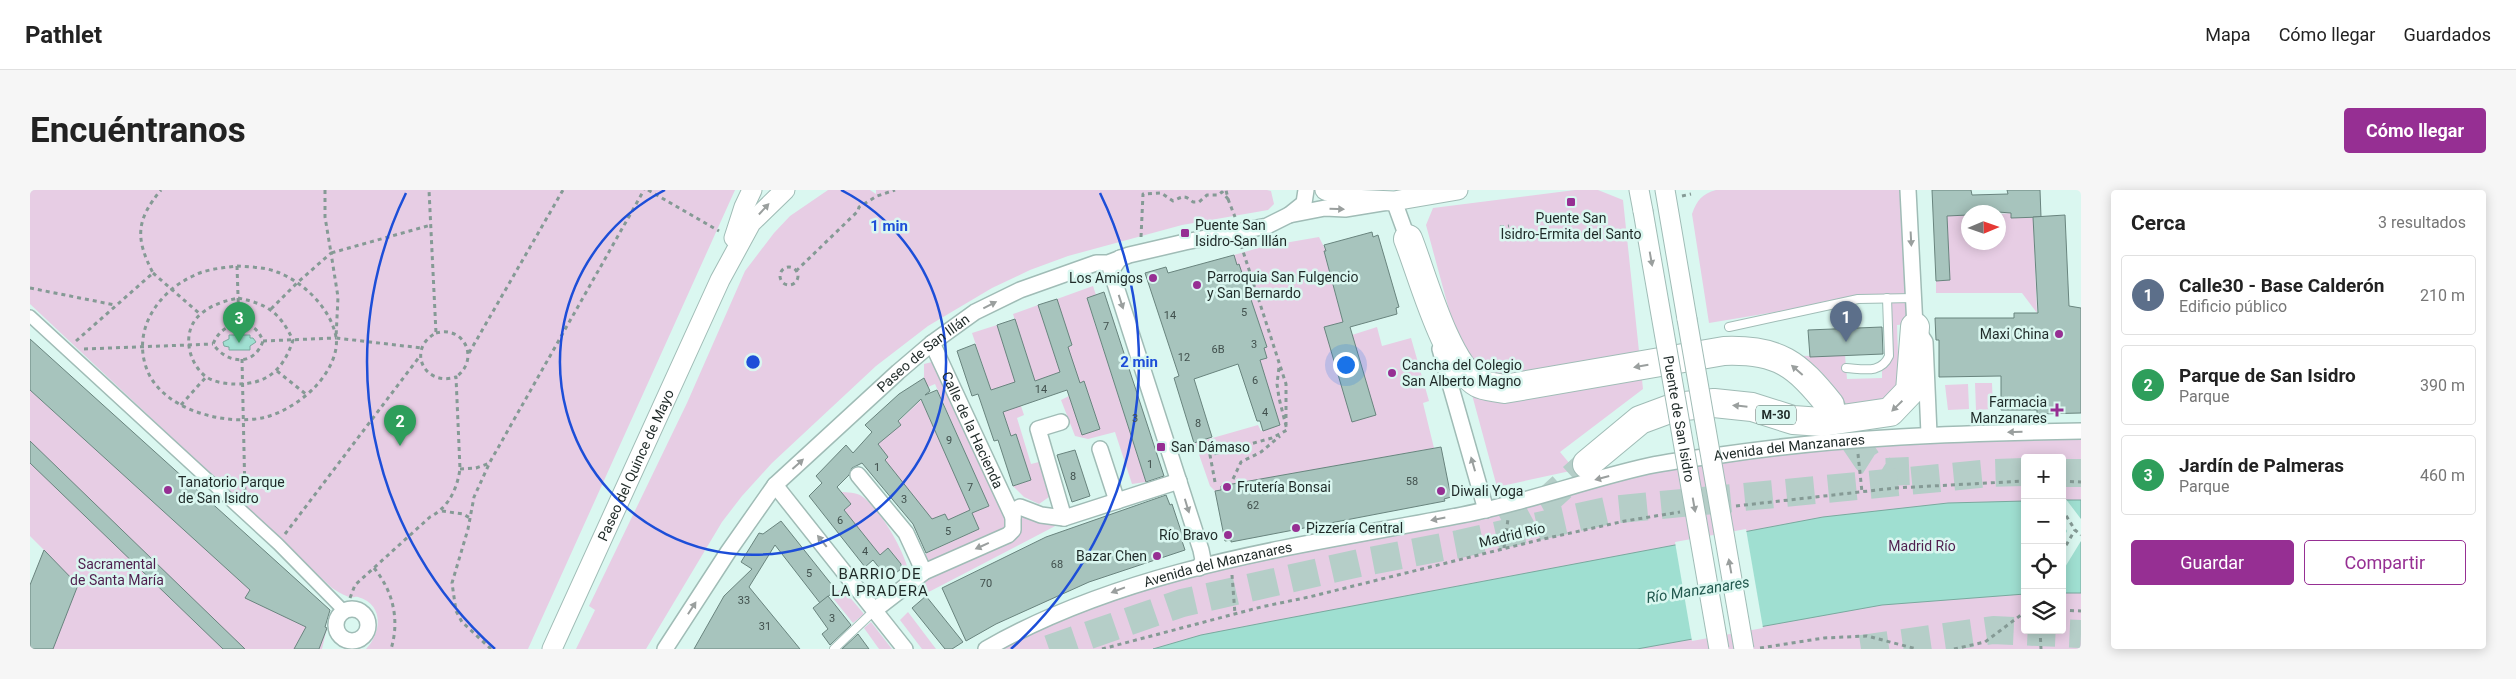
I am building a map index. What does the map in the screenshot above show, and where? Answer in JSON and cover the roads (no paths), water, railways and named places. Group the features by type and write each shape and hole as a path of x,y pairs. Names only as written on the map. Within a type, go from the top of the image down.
{"highway":[{"path":"1408,239 1447,343 1462,370 1479,384 1504,389 1724,351 1741,351 1768,354 1790,364 1813,384 1830,405"},
{"name":"M-30","path":"1587,464 1640,420 1675,407 1714,403 1752,407 1793,420 1822,422 1890,412 1910,391 1915,327"}],"street":[{"name":"Paseo del Quince de Mayo","path":"720,280 744,207 752,190"},
{"name":"Paseo del Quince de Mayo","path":"552,649 720,280 751,223 785,190"},
{"name":"Paseo de San Illán","path":"665,649 728,552 775,485 932,343 975,312 1020,290 1096,263 1105,264 1120,258 1185,242 1262,228 1289,215 1304,203 1306,190"},
{"path":"1325,190 1350,199 1458,190"},
{"name":"Puente de San Isidro","path":"1639,190 1719,649"},
{"path":"1908,190 1915,327 1925,342 1929,434"},
{"name":"Paseo de San Illán","path":"1289,215 1316,212 1325,208 1345,209 1393,195"},
{"path":"1393,195 1408,239 1486,510"},
{"name":"Puente de San Isidro","path":"1666,198 1744,649"},
{"path":"1110,271 1120,258"},
{"path":"1096,263 1106,266 1110,271 1201,550 1203,560 1199,568"},
{"path":"30,316 246,514 347,610 360,611 367,619 368,630 361,638 342,644 337,622 347,610"},
{"name":"Calle de la Hacienda","path":"932,343 1012,517"},
{"path":"1062,422 1038,429 1064,518"},
{"name":"Avenida del Manzanares","path":"986,649 1068,609 1113,592 1199,568 1486,510 1649,466 1771,447 1929,434 2081,430"},
{"path":"1100,450 1118,501"},
{"path":"858,475 906,533 924,572"},
{"path":"876,609 924,572 1008,535 1013,530 1013,511 1020,507 1051,517 1064,518 1179,480"},
{"path":"775,485 876,609 906,649"}],"lane":[{"path":"1846,368 1879,369 1886,364 1889,356 1887,298"},
{"path":"1730,327 1858,299 1914,298"},
{"path":"834,649 876,609"}],"water":[{"path":"229,335 250,335 250,338 253,338 256,342 250,346 250,350 229,350 229,347 224,346 223,342 229,339"},
{"path":"2066,500 2081,500 2081,593 2066,593"},
{"name":"Río Manzanares","path":"2021,501 2021,594 1882,605 1637,649 1153,649 1201,635 1823,517 1948,503"}],"tunnel":[{"path":"1830,405 1867,460 1886,472 1910,471"},
{"path":"1504,525 1543,504 1587,464"},
{"path":"1049,649 1182,603 1359,563 1459,544 1610,510 1991,473 2021,472"},
{"path":"2066,473 2081,473"},
{"path":"1861,649 1993,630 2081,634"}],"place":[{"name":"Puente San Isidro-Ermita del Santo","path":"1571,202"},
{"name":"Puente San Isidro-San Illán","path":"1185,233"},
{"name":"Los Amigos","path":"1153,278"},
{"name":"Parroquia San Fulgencio y San Bernardo","path":"1197,285"},
{"name":"Maxi China","path":"2059,334"},
{"name":"Calle30 - Base Calderón","path":"1846,342"},
{"name":"Jardín de Palmeras","path":"239,343"},
{"name":"Cancha del Colegio San Alberto Magno","path":"1392,373"},
{"name":"Farmacia Manzanares","path":"2057,410"},
{"name":"Parque de San Isidro","path":"400,446"},
{"name":"San Dámaso","path":"1161,447"},
{"name":"Frutería Bonsai","path":"1227,487"},
{"name":"Tanatorio Parque de San Isidro","path":"168,490"},
{"name":"Diwali Yoga","path":"1441,491"},
{"name":"Pizzería Central","path":"1296,528"},
{"name":"Río Bravo","path":"1228,535"},
{"name":"Bazar Chen","path":"1157,556"}],"district":[{"name":"BARRIO DE LA PRADERA","path":"880,582"}],"park label":[{"name":"Madrid Río","path":"1922,546"},
{"name":"Sacramental de Santa María","path":"117,572"}]}
